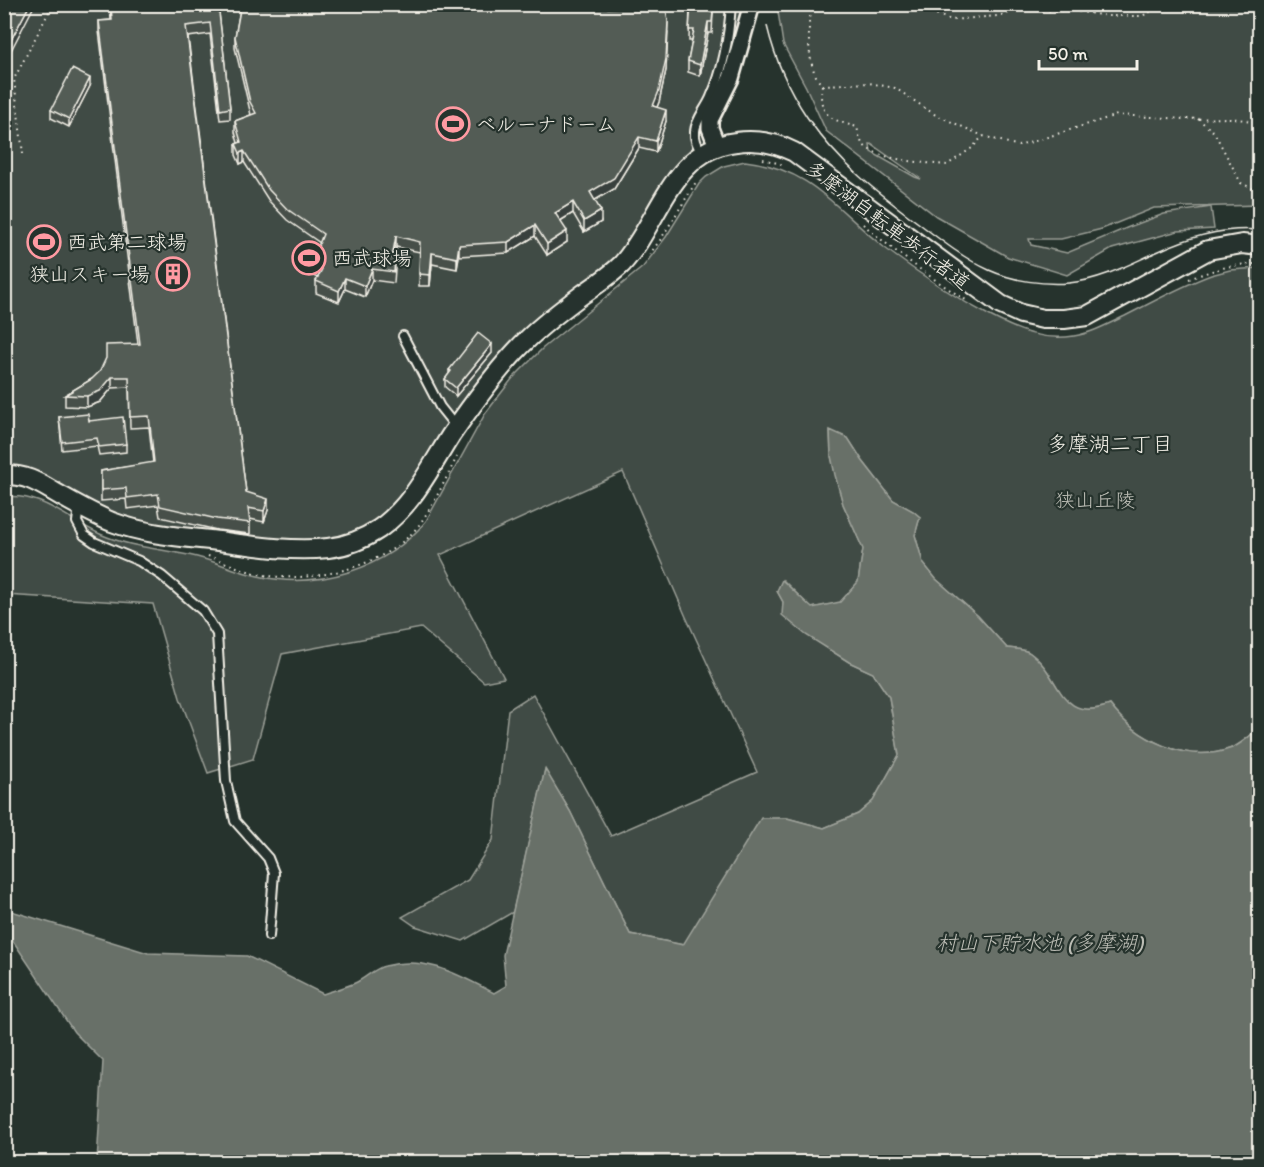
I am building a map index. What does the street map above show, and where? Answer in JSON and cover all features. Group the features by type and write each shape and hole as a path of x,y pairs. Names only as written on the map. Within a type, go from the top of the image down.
{"street":[{"path":"709,150 710,120 731,78 752,4"},
{"path":"4,475 25,476 38,481 79,506 112,522 155,534 289,548 336,547 367,536 398,513 415,493 457,428 501,367 531,335 621,265 644,235 678,176 709,150 747,141 773,144 794,152 1001,305 1031,317 1058,319 1087,316 1208,250 1242,244 1260,246"}],"lane":[{"path":"709,150 696,141 695,129 720,74 729,29 731,4"},
{"path":"403,336 440,407 457,428"},
{"path":"79,506 77,522 84,535 94,542 139,561 162,576 203,611 218,634 226,782 235,821 268,858 274,873 269,936"}],"path":[{"path":"23,154 14,79 53,4"},
{"path":"810,4 809,47 817,80 822,86 820,99 823,110 835,121 857,127 861,142 873,153 916,162 947,165 972,148 983,136"},
{"path":"915,4 951,20 997,16 1022,10 1142,16 1165,4"},
{"path":"822,86 869,83 895,88 934,114 983,136 1019,146 1117,115 1198,119 1230,118 1260,122"},
{"path":"1198,119 1214,132 1241,183 1260,192"},
{"name":"多摩湖自転車歩行者道","path":"759,158 791,169"},
{"path":"644,261 701,177"},
{"name":"多摩湖自転車歩行者道","path":"857,219 930,278 974,305"},
{"path":"1186,281 1222,268 1260,264"},
{"path":"208,556 268,576 291,577 326,574 366,562 396,546 418,526 458,454"},
{"path":"4,493 20,493"}],"green space":[{"name":"西武球場","path":"5,5 744,5 738,38 705,126 636,237 591,280 543,317 403,495 373,525 336,540 296,541 179,531 114,514 78,496 46,475 5,465"},
{"path":"777,5 1259,5 1259,205 1154,208 1102,229 1061,239 1029,239 1031,245 1067,253 1164,214 1211,207 1214,229 1178,231 1112,249 1067,275 1008,257 936,216 826,131 783,44","holes":["871,144 921,179 871,152"]},
{"name":"狭山丘陵","path":"745,161 789,172 806,182 837,205 885,248 937,285 1002,322 1032,334 1063,337 1087,333 1211,275 1230,270 1259,268 1259,728 1233,748 1213,753 1179,751 1148,738 1121,717 1110,705 1080,709 1071,705 1037,659 1027,652 1007,648 978,616 936,579 923,563 915,535 920,517 893,500 848,438 830,431 831,456 843,504 863,549 858,582 840,603 811,608 783,580 777,591 783,602 783,615 807,635 849,662 873,673 889,697 899,755 873,801 858,814 824,828 787,818 761,819 684,945 630,934 570,811 545,770 513,912 463,941 415,926 402,917 468,880 493,840 508,710 533,694 611,836 757,772 623,472 440,555 504,678 484,682 421,628 282,654 253,759 208,773 180,698 153,604 5,595 4,497 30,499 42,503 112,539 197,557 250,574 281,580 304,580 350,572 392,552 426,521 485,414 512,379 543,348 643,267 706,177 724,166"}],"water":[{"name":"村山下貯水池 (多摩湖)","path":"830,430 848,438 893,500 920,517 915,535 923,563 936,579 978,616 1007,648 1028,652 1040,662 1070,703 1080,708 1093,709 1110,705 1121,717 1148,738 1179,751 1213,753 1233,748 1259,728 1259,1162 97,1162 103,1061 74,1032 5,929 5,909 148,953 247,956 323,994 357,982 381,967 400,963 428,965 442,969 494,993 506,986 503,955 545,769 570,811 630,934 683,945 761,818 787,818 824,828 858,814 873,801 899,755 889,697 873,673 849,662 806,635 782,615 783,602 777,591 782,580 812,608 840,602 858,582 863,549 843,504 831,456"}],"building":[{"path":"4,4 30,4 4,53"},
{"name":"狭山スキー場","path":"111,4 218,4 230,108 220,110 210,23 186,26 246,492 268,499 264,511 248,508 250,523 217,519 160,506 158,494 127,498 126,488 101,490 101,471 154,462 149,416 130,417 129,377 112,377 100,391 87,396 65,395 92,379 100,371 106,358 106,345 140,344 99,21 112,20"},
{"name":"ベルーナドーム","path":"241,4 609,4 608,8 665,4 668,21 666,59 653,106 666,110 656,141 639,137 614,178 590,192 601,211 584,221 573,202 555,213 567,231 547,244 535,225 508,242 459,245 457,258 432,253 430,275 419,274 420,242 396,236 392,258 395,258 394,272 372,269 365,286 345,278 339,291 316,281 322,269 311,264 323,234 287,209 269,190 244,151 240,153 236,144 241,142 235,121 256,113 250,102 235,37"},
{"path":"691,4 707,4 708,11 713,12 712,22 708,22 700,65 688,61 694,30 689,30"},
{"path":"72,69 90,78 69,119 51,110"},
{"path":"478,333 492,344 456,388 445,379 451,371 449,370"},
{"path":"88,414 89,421 123,417 126,444 99,447 97,438 62,442 59,417"},
{"path":"4,720 9,721 9,738 4,737"}],"tram line":[{"path":"767,26 778,62 794,96 819,133 845,163 954,250 989,270 1008,277 1039,283 1069,283 1092,279 1115,271 1196,237 1221,231 1260,230"}],"place":[{"name":"ベルーナドーム","path":"453,124"},
{"name":"西武第二球場","path":"44,242"},
{"name":"西武球場","path":"309,258"},
{"name":"狭山スキー場","path":"173,274"}],"district":[{"name":"多摩湖二丁目","path":"1110,443"}]}
